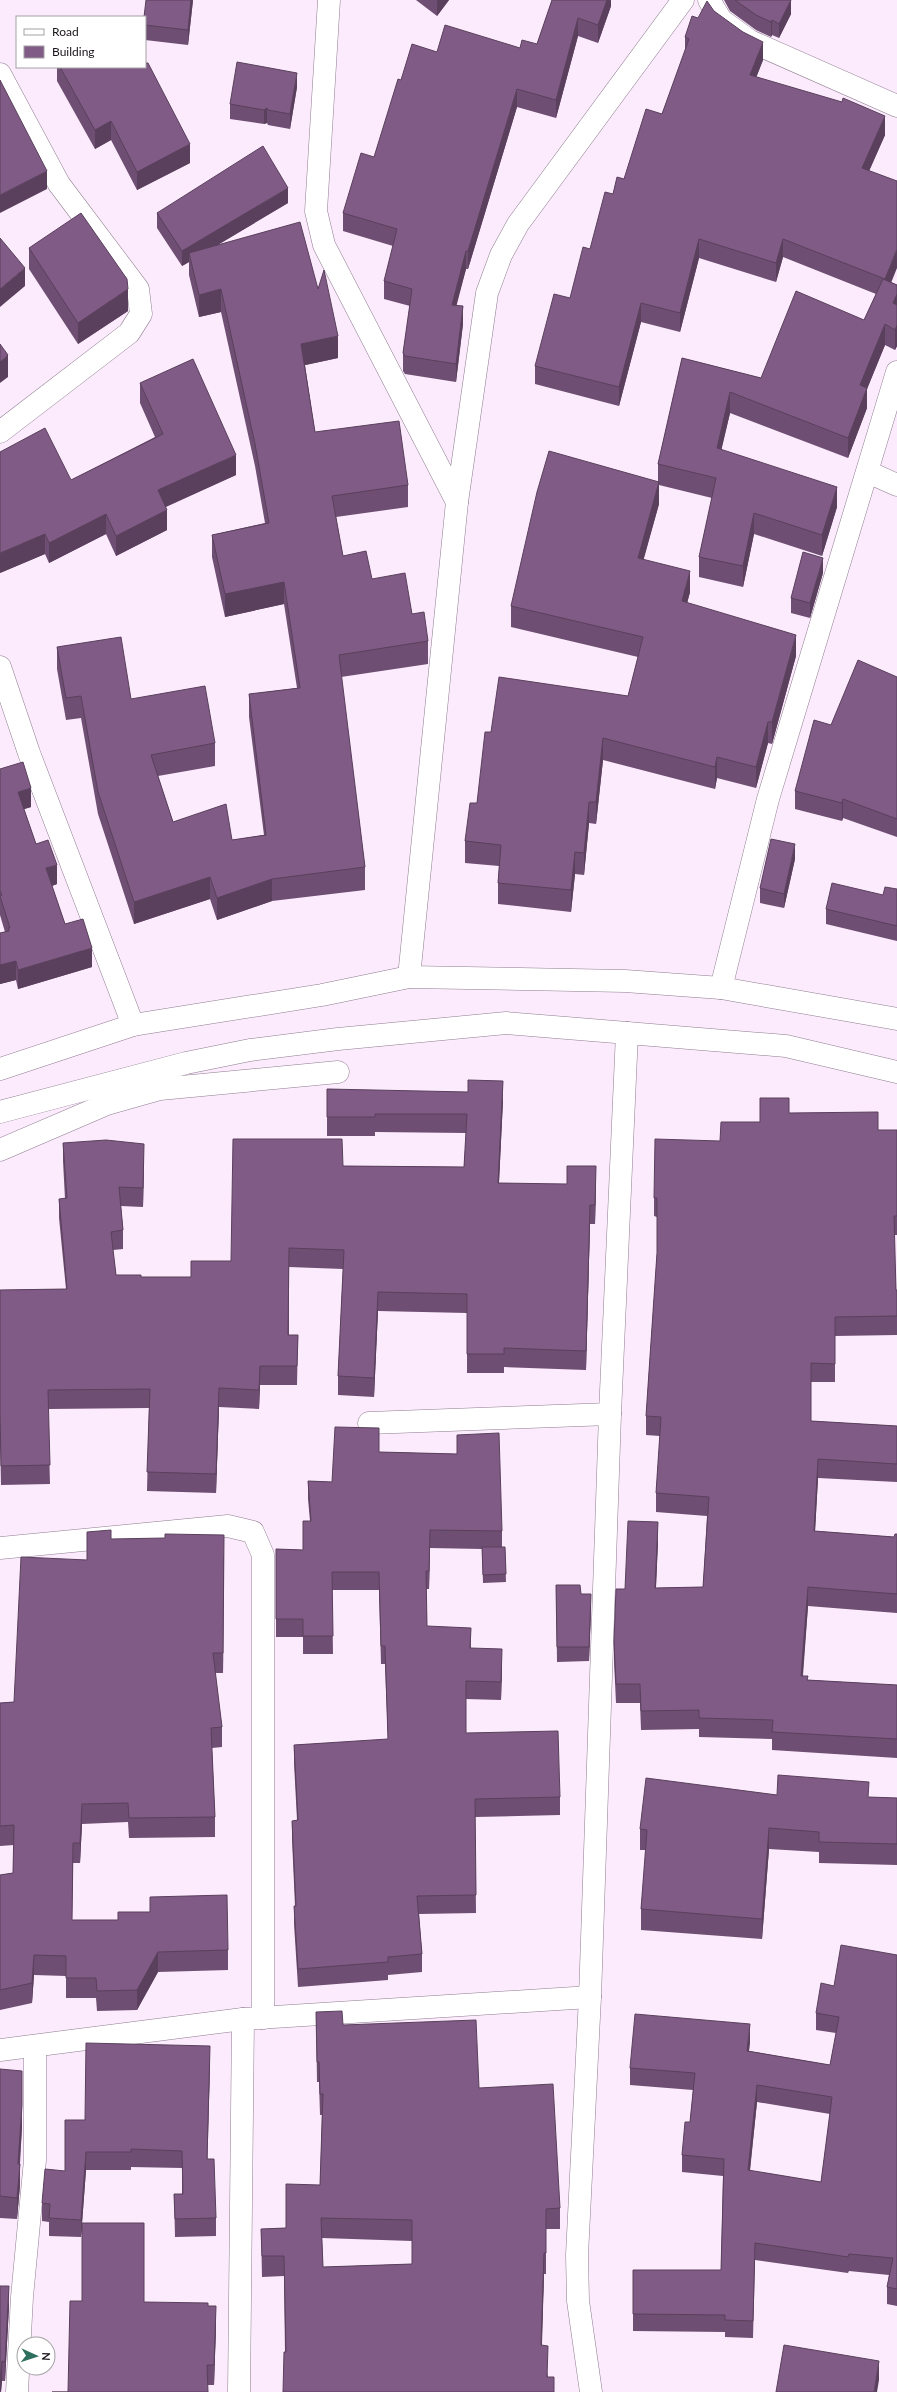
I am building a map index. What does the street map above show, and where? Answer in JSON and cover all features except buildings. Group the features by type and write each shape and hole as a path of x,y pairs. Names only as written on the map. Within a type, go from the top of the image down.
{"street":[{"path":"329,0 316,211 324,245 457,502"},
{"path":"408,976 457,502 487,293 501,255 518,224 683,0"},
{"path":"709,0 721,20 750,41 897,106"},
{"path":"0,74 59,184 138,289 141,314 129,333 0,432"},
{"path":"721,988 768,799 897,372"},
{"path":"868,472 897,485"},
{"path":"0,668 29,753 133,1025"},
{"path":"0,1069 133,1025 322,995 408,976 625,981 721,988 897,1019"},
{"path":"0,1112 186,1063 250,1050 338,1039 506,1023 786,1046 897,1072"},
{"path":"592,2392 578,2301 577,2254 590,1997 610,1414 628,1033"},
{"path":"0,1150 107,1104 160,1088 338,1072"},
{"path":"369,1423 610,1414"},
{"path":"0,1548 228,1526 253,1532 263,1555 253,2018 239,2392"},
{"path":"0,2050 253,2018 590,1997"},
{"path":"17,2392 22,2297 35,2160 35,2046"}]}
